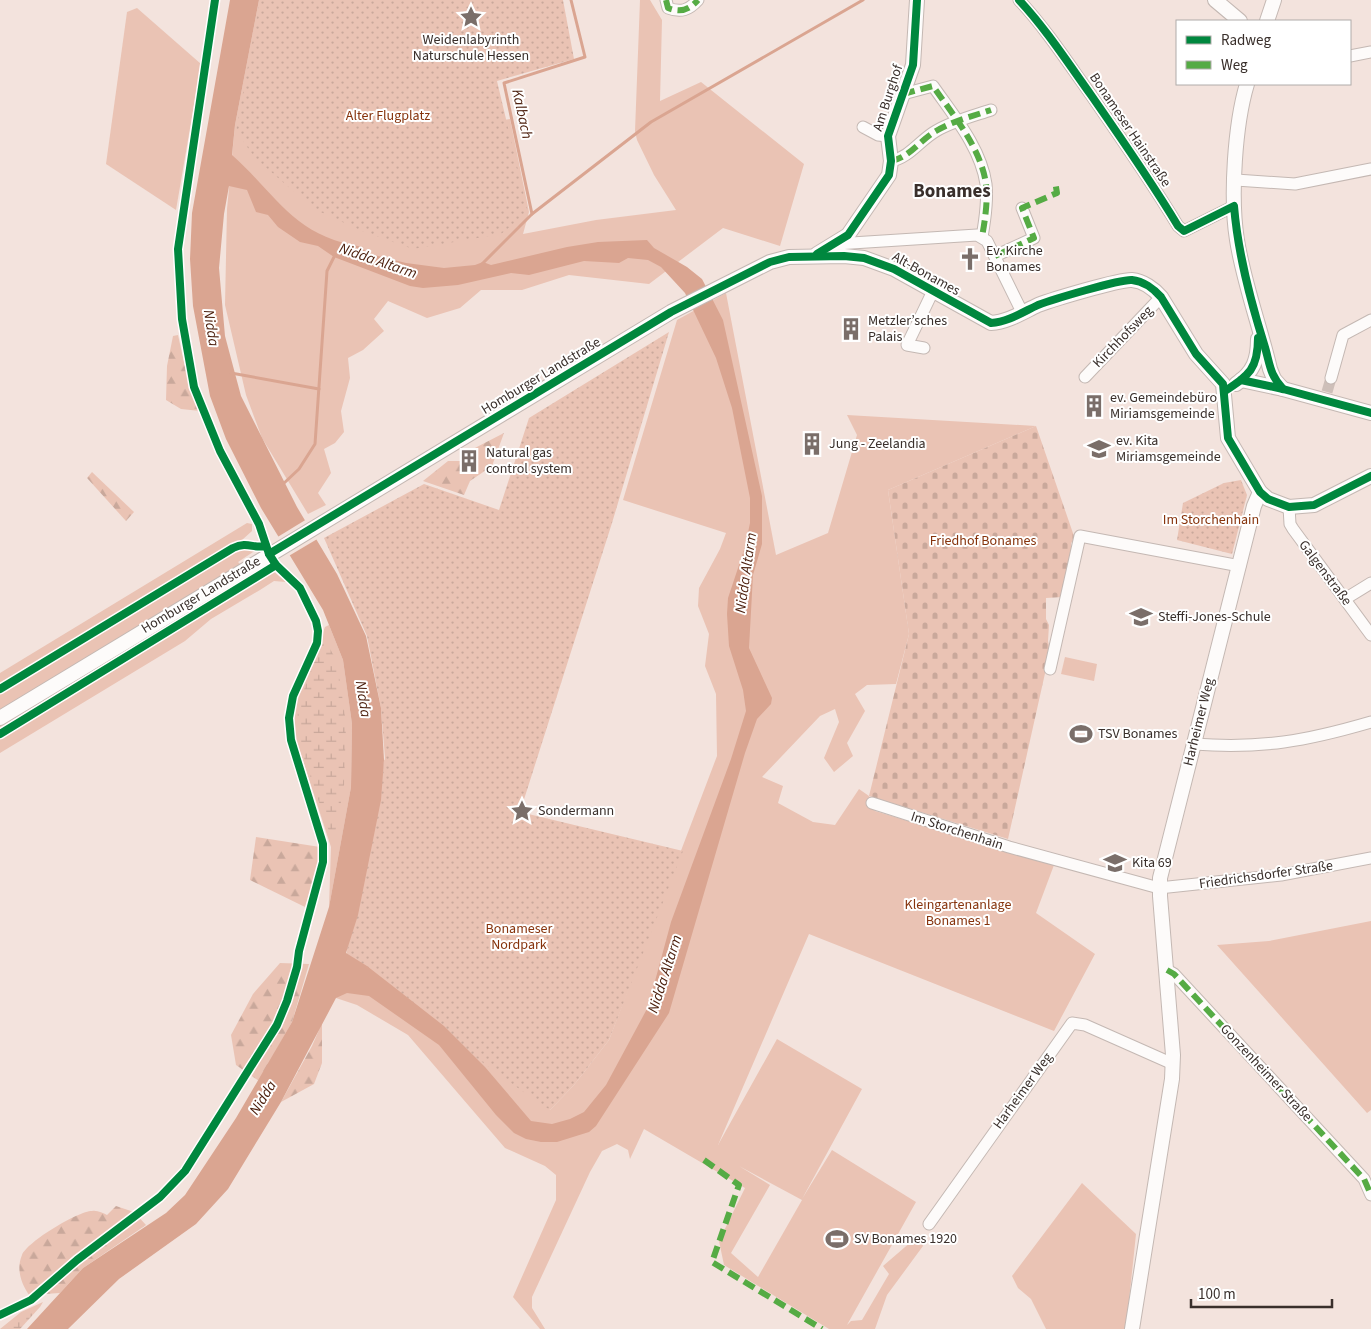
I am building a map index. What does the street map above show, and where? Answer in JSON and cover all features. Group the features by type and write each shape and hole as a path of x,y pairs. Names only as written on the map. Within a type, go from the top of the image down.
{"street":[{"path":"666,0 668,8 675,11 689,9 698,0"},
{"name":"Am Burghof","path":"849,250 857,225 889,175 891,161 888,136 903,94 915,51 917,0"},
{"name":"Bonameser Hainstraße","path":"1019,0 1084,86 1143,170 1178,226 1184,231 1234,206"},
{"path":"1215,0 1239,20"},
{"path":"1267,20 1274,0"},
{"path":"1351,56 1371,52"},
{"path":"1247,85 1239,117 1234,206 1237,239 1258,330 1274,379 1283,389"},
{"path":"903,94 933,86 957,121 978,158 985,177 986,196 982,237 987,241 1022,312 1052,300 1122,280 1139,282 1161,297 1196,354 1218,377 1225,391 1228,438 1260,492 1268,499 1289,507 1305,507 1323,502 1371,476"},
{"path":"891,161 900,159 924,138 957,121 992,110"},
{"name":"Am Burghof","path":"863,127 878,135 888,136"},
{"path":"1236,180 1295,184 1371,168"},
{"path":"995,256 1034,238 1022,208"},
{"name":"Homburger Landstraße","path":"0,718 321,522 678,308 770,262 782,258 813,256 849,250 977,235 982,237"},
{"name":"Alt-Bonames","path":"849,250 894,269 991,323 1008,320 1022,312"},
{"name":"Alt-Bonames","path":"924,348 907,345 933,291"},
{"name":"Kirchhofsweg","path":"1085,377 1161,297"},
{"path":"1331,378 1343,335 1371,320"},
{"path":"1225,391 1241,380 1255,365 1258,350 1258,330"},
{"path":"1241,380 1326,396 1371,414"},
{"name":"Harheimer Weg","path":"1132,1329 1170,1099 1173,1064 1159,888 1162,868 1254,506 1260,492"},
{"name":"Galgenstraße","path":"1289,507 1293,529 1371,635"},
{"path":"1050,669 1080,536 1240,566"},
{"path":"1345,599 1371,584"},
{"path":"1194,744 1236,747 1278,744 1325,735 1371,722"},
{"name":"Im Storchenhain","path":"872,803 1009,847 1159,888"},
{"name":"Friedrichsdorfer Straße","path":"1159,888 1281,875 1371,858"},
{"name":"Gonzenheimer Straße","path":"1167,970 1174,974 1367,1176"},
{"name":"Harheimer Weg","path":"928,1224 1072,1023 1085,1025 1173,1064"},
{"path":"1367,1176 1371,1196"}],"green space":[{"path":"259,0 426,0 453,128 510,119 529,212 523,234 596,220 676,210 654,175 637,140 635,131 640,0 650,0 662,20 660,101 701,82 804,164 780,246 723,228 649,284 569,275 522,290 481,290 460,308 427,318 388,301 374,319 384,331 363,350 348,358 350,378 341,411 344,432 335,443 324,449 331,473 318,493 326,505 308,514 262,438 246,395 225,305 227,209 235,125"},
{"name":"Alter Flugplatz","path":"260,0 563,0 574,59 497,81 528,212 501,234 413,249 362,231 314,209 255,158 236,131"},
{"path":"137,8 201,64 176,210 106,164 127,12"},
{"name":"Kleingartenanlage Bonames 1","path":"726,293 776,555 828,533 857,435 847,415 1036,426 888,490 909,634 896,684 867,685 855,694 865,711 847,743 853,756 834,772 824,758 839,722 835,709 820,716 762,777 783,786 778,803 813,822 835,825 859,789 869,796 875,811 1054,865 1036,913 1095,954 1054,1031 809,934 718,1145 777,1039 862,1089 802,1199 832,1150 916,1202 847,1325 851,1321 862,1320 889,1274 883,1266 919,1235 923,1246 887,1295 875,1329 829,1329 724,1265 719,1241 745,1188 644,1129 630,1159 628,1150 617,1144 602,1151 590,1172 532,1297 532,1308 545,1329 540,1329 513,1297 556,1200 556,1175 545,1166 505,1148 408,1035 357,1005 336,998 370,851 381,791 384,760 397,763 550,1110 574,1085 609,1040 717,756 716,694 705,666 709,634 698,606 699,588 720,549 726,533 623,500 677,320","holes":["739,1166 802,1200 758,1277 731,1253 770,1185"]},
{"name":"Bonameser Nordpark","path":"669,332 612,523 520,812 683,851 609,1040 574,1085 550,1110 445,1034 347,950 385,758 381,708 367,636 324,538 424,484 499,510 529,418"},
{"path":"178,335 189,385 200,411 181,409 166,400 167,366 173,336"},
{"name":"Friedhof Bonames","path":"1036,426 1075,539 1071,543 1072,553 1063,597 1046,598 1046,619 1049,625 1048,641 1050,651 1008,839 869,796 909,634 888,490"},
{"path":"504,433 492,466 470,481 464,495 423,481 448,461 460,461 465,468 477,460 471,450"},
{"path":"92,472 134,512 126,521 87,478"},
{"name":"Im Storchenhain","path":"1241,480 1247,495 1232,554 1177,540 1183,503 1224,483"},
{"path":"247,523 252,524 252,531 242,540 246,547 256,550 238,562 240,564 0,710 0,673"},
{"path":"267,560 272,570 286,582 274,581 211,619 185,641 0,753 0,726"},
{"path":"329,625 343,660 352,724 351,787 329,907 331,847 295,736 294,713 299,692 325,627"},
{"path":"323,637 337,661 346,723 344,786 333,843 301,749 297,709"},
{"path":"1065,657 1097,664 1094,681 1061,674"},
{"path":"256,837 320,847 320,862 305,907 250,880"},
{"path":"1371,921 1371,1110 1367,1113 1217,945 1269,941"},
{"path":"280,963 309,964 292,1022 259,1081 236,1065 231,1035 253,994"},
{"path":"322,1023 322,1063 314,1084 281,1102 312,1046"},
{"path":"1082,1183 1136,1234 1126,1329 1046,1329 1031,1299 1018,1288 1012,1276"},
{"path":"116,1206 134,1212 146,1225 83,1268 60,1293 29,1295 19,1271 20,1260 26,1249 65,1221 85,1212 94,1211 107,1215"},
{"path":"43,1302 20,1329 0,1329 21,1312"}],"water":[{"path":"230,0 259,0 235,125 232,155 289,213 303,224 339,242 363,247 366,253 406,263 444,268 475,265 483,262 491,265 567,247 598,242 647,240 654,248 687,267 702,279 723,320 762,496 762,544 753,575 749,648 772,698 771,704 757,719 745,753 669,1013 596,1126 589,1132 557,1142 541,1142 526,1139 514,1133 496,1115 439,1045 369,996 347,993 336,998 281,1102 228,1189 196,1224 119,1279 68,1329 27,1329 83,1268 166,1213 185,1195 236,1118 292,1022 329,907 351,787 352,724 343,660 323,610 261,508 226,439 210,396 193,306 190,259 192,213","holes":["229,186 247,190 256,212 268,215 278,227 300,242 318,246 334,257 410,286 423,288 458,285 511,273 529,275 584,261 619,263 628,258 648,260 661,267 685,293 716,358 732,408 750,498 750,523 745,547 728,598 727,614 729,646 743,690 746,711 731,759 671,922 648,1007 606,1085 584,1112 570,1119 552,1124 531,1121 485,1067 444,1026 367,966 346,953 358,915 381,800 384,760 381,708 366,636 337,574 297,507 241,396 225,336 219,268 224,214"]}],"pier":[{"path":"307,519 319,538 287,557 276,538"}],"waterway":[{"name":"Kalbach","path":"482,264 532,214 504,83 585,57 571,0"},
{"path":"532,214 651,122 863,0"},
{"name":"Nidda Altarm","path":"282,485 299,469 315,444 327,271 336,253"},
{"path":"231,373 319,389"}],"tunnel":[{"path":"1327,392 1331,378"}],"marked path":[{"path":"666,0 668,8 677,10 688,8 698,0"},
{"path":"903,94 933,86 965,132 983,171 987,190 982,237"},
{"path":"891,161 909,153 930,135 943,127 991,110"},
{"path":"995,256 1034,238 1022,208 1057,193 1055,181"},
{"path":"1167,970 1174,974 1364,1179 1371,1195"},
{"path":"704,1160 739,1185 712,1262 822,1329"}],"cycle path":[{"path":"0,1315 31,1300 77,1260 160,1197 185,1171 277,1025 287,1001 297,967 299,951 323,862 323,844 291,740 289,718 293,696 317,643 318,631 316,621 300,588 276,565 269,554 259,524 220,451 194,387 182,319 178,249 215,0"},
{"path":"817,254 848,235 889,175 891,161 888,136 913,65 917,0"},
{"path":"1019,0 1048,34 1091,95 1147,176 1178,226 1184,231 1234,206 1238,241 1249,293 1270,368 1278,384 1283,389"},
{"path":"269,554 671,312 770,262 789,257 844,256 864,258 894,269 991,323 1009,319 1038,305 1085,290 1125,281 1140,282 1152,288 1161,297 1196,354 1223,384 1228,438 1260,492 1268,499 1289,507 1314,505 1371,476"},
{"path":"1225,391 1246,375 1254,364 1258,349 1258,338"},
{"path":"1241,380 1283,389 1371,413"},
{"path":"0,689 233,548 243,545 266,546"},
{"path":"0,734 276,565"}],"place":[{"name":"Weidenlabyrinth Naturschule Hessen","path":"471,17"},
{"name":"Ev. Kirche Bonames","path":"970,259"},
{"name":"Metzler’sches Palais","path":"851,329"},
{"name":"ev. Gemeindebüro Miriamsgemeinde","path":"1094,406"},
{"name":"Jung - Zeelandia","path":"812,444"},
{"name":"ev. Kita Miriamsgemeinde","path":"1099,449"},
{"name":"Natural gas control system","path":"469,461"},
{"name":"Steffi-Jones-Schule","path":"1141,617"},
{"name":"TSV Bonames","path":"1081,734"},
{"name":"Sondermann","path":"522,811"},
{"name":"Kita 69","path":"1115,863"},
{"name":"SV Bonames 1920","path":"837,1239"}],"district":[{"name":"Bonames","path":"952,191"}],"water label":[{"name":"Nidda","path":"211,328"},
{"name":"Nidda","path":"363,699"},
{"name":"Nidda","path":"263,1098"}]}
